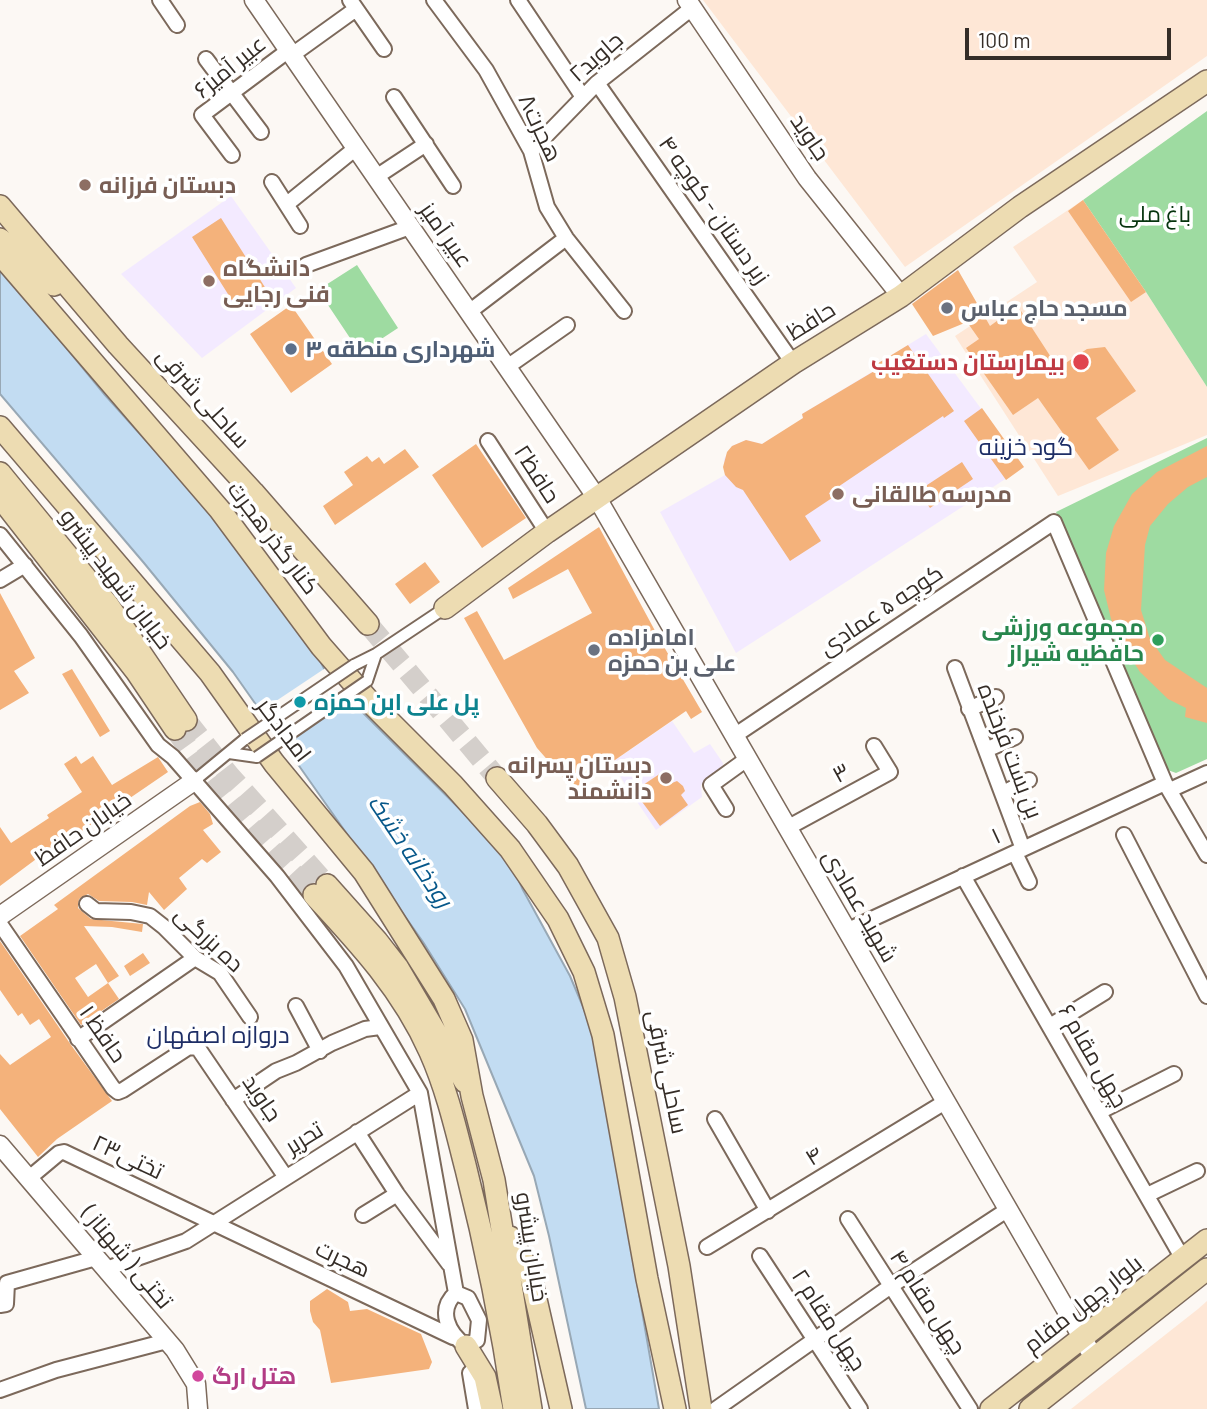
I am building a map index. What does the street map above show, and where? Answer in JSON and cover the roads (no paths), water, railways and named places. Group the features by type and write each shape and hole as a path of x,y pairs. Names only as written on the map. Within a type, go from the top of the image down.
{"main road":[{"name":"حافظ","path":"445,608 547,532 793,363 901,296 1020,207 1207,81"},
{"name":"ساحلی شرقی","path":"0,206 368,624"},
{"path":"0,239 102,325"},
{"name":"کنار گذر هجرت","path":"0,254 220,510 321,646 370,702 453,785 510,849 558,919 584,972 603,1035 647,1279 675,1409"},
{"name":"امدادگر","path":"0,427 210,673 274,763 364,872 444,999 462,1040 472,1096"},
{"name":"خیابان شهید پیشرو","path":"0,472 108,605 181,725 0,497"},
{"name":"ساحلی شرقی","path":"498,778 568,866 608,938 625,997 664,1188 701,1409"},
{"path":"472,1096 398,968 377,941 320,890 384,975 430,1052 450,1108 479,1219 514,1409"},
{"name":"خیابان پیشرو","path":"472,1096 483,1131 503,1223 531,1409"},
{"path":"503,1223 530,1273 561,1409"},
{"name":"بلوار چهل مقام","path":"991,1409 1207,1240"},
{"path":"1030,1409 1207,1269"},
{"path":"459,1341 485,1377 492,1409"}],"street":[{"path":"159,0 177,25"},
{"name":"عبیر آمیز","path":"254,0 597,498"},
{"name":"هجرت۸","path":"434,0 486,70 531,151 547,207 566,238 624,311"},
{"path":"518,0 583,97"},
{"name":"۲جاوید","path":"531,151 597,83 689,4"},
{"name":"جاوید","path":"689,4 807,178 901,296"},
{"path":"353,5 384,48"},
{"name":"۶عبیر آمیز","path":"232,155 202,115 353,5"},
{"path":"206,59 261,132"},
{"name":"زبر دستان - کوچه ۴","path":"597,83 793,363"},
{"path":"394,97 453,186"},
{"path":"376,177 426,144"},
{"path":"287,204 356,148"},
{"path":"272,182 300,226"},
{"path":"306,265 410,227"},
{"path":"469,312 566,238"},
{"path":"507,367 567,325"},
{"name":"۲حافظ","path":"488,441 547,532"},
{"name":"شهید عمادی","path":"597,498 1094,1358"},
{"name":"کوچه ۵ عمادی","path":"734,736 1054,522 1168,787"},
{"path":"0,535 81,636 158,745 173,757 278,876 346,966 420,1093 456,1293"},
{"path":"0,580 25,565"},
{"path":"194,781 245,738 445,608"},
{"path":"229,753 257,757 367,681 376,654"},
{"name":"بن بست فرخنده","path":"955,668 1003,793 1029,882"},
{"path":"970,709 996,697"},
{"path":"986,750 1015,737"},
{"name":"۳","path":"787,828 890,772 874,746"},
{"path":"726,808 711,785 747,759"},
{"name":"۱","path":"846,931 1019,851 1207,773"},
{"path":"1003,793 1029,780"},
{"name":"خیابان حافظ","path":"0,916 194,781"},
{"path":"1168,787 1207,855"},
{"path":"1124,835 1207,996"},
{"name":"چهل مقام ۶","path":"964,876 1183,1259"},
{"name":"ده بزرگی","path":"86,904 96,911 131,912 150,916 195,958 220,973 250,1017"},
{"name":"حافظ ۱","path":"0,924 78,1039 118,1092 189,1047 198,1048"},
{"path":"78,1039 195,958"},
{"path":"1049,1026 1105,992"},
{"path":"296,1006 320,1051"},
{"path":"233,1100 276,1071 332,1043 365,1029 380,1027"},
{"name":"جاوید","path":"198,1048 285,1176"},
{"path":"1099,1112 1174,1074"},
{"name":"تحریر","path":"0,1305 6,1304 7,1283 101,1264 186,1241 420,1093"},
{"name":"۴","path":"707,1247 945,1102"},
{"path":"715,1119 768,1211"},
{"path":"357,1132 397,1194 452,1268"},
{"name":"تختی ( شهناز )","path":"0,1145 167,1341 196,1384 198,1409"},
{"name":"تختی۲۳","path":"29,1179 59,1153 64,1152 213,1223"},
{"path":"1146,1195 1197,1171"},
{"path":"363,1215 397,1194"},
{"path":"716,1409 891,1286 1007,1210"},
{"name":"چهل مقام ۴","path":"848,1219 970,1409"},
{"name":"هجرت","path":"213,1223 459,1341"},
{"name":"چهل مقام ۲","path":"760,1256 860,1409"},
{"path":"456,1293 468,1298 479,1320 477,1340 459,1341 445,1313 449,1299 456,1293"},
{"path":"0,1390 56,1370 167,1341"},
{"path":"470,1373 476,1409"}],"water":[{"name":"رودخانه خشک","path":"0,267 105,395 219,522 316,653 330,680 509,858 523,890 570,976 589,1021 600,1069 659,1409 586,1409 534,1176 465,1009 423,942 233,672 0,394"}],"tunnel":[{"path":"368,624 497,778"},
{"path":"186,720 229,775 327,885"},
{"path":"175,729 241,815 314,895"}],"place":[{"name":"دبستان فرزانه","path":"85,185"},
{"name":"دانشگاه فنی رجایی","path":"209,281"},
{"name":"مسجد حاج عباس","path":"947,308"},
{"name":"شهرداری منطقه ۳","path":"291,349"},
{"name":"بیمارستان دستغیب","path":"1081,362"},
{"name":"مدرسه طالقانی","path":"838,494"},
{"name":"مجموعه ورزشی حافظیه شیراز","path":"1158,640"},
{"name":"امامزاده علی بن حمزه","path":"594,650"},
{"name":"پل علی ابن حمزه","path":"300,702"},
{"name":"دبستان پسرانه دانشمند","path":"666,778"},
{"name":"هتل ارگ","path":"198,1376"}],"district":[{"name":"گود خزینه","path":"1026,447"},
{"name":"دروازه اصفهان","path":"218,1035"}],"park label":[{"name":"باغ ملی","path":"1155,214"}]}
